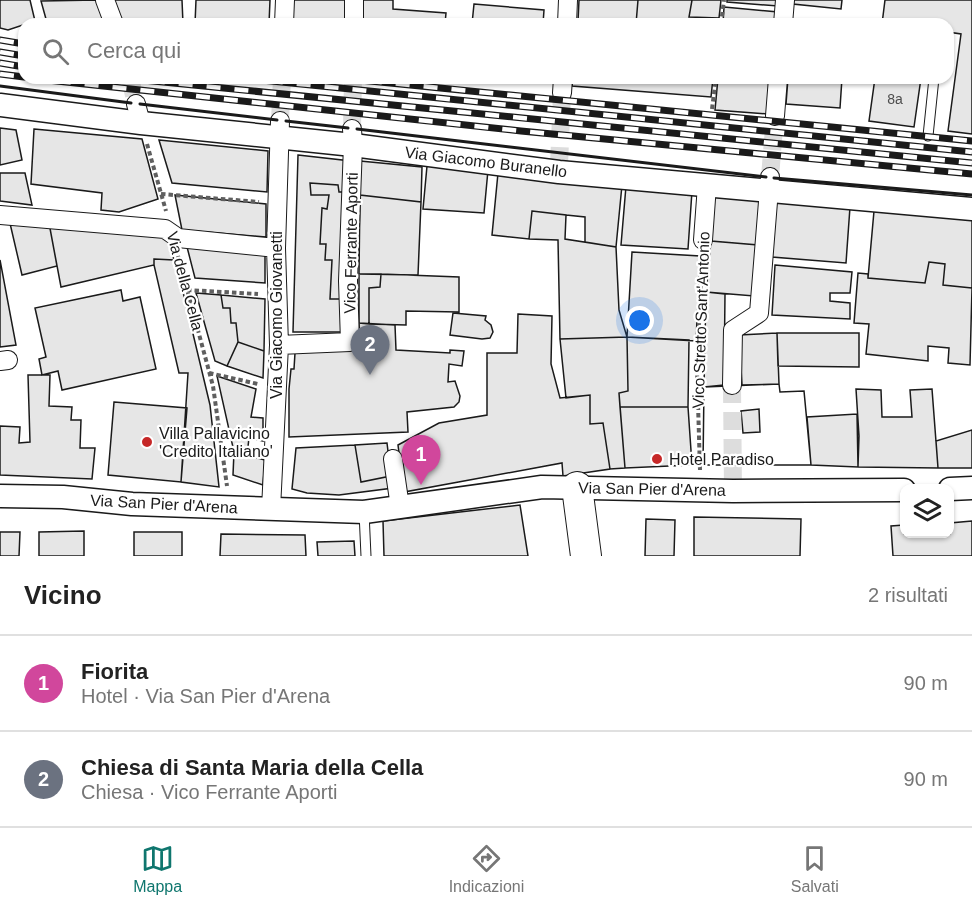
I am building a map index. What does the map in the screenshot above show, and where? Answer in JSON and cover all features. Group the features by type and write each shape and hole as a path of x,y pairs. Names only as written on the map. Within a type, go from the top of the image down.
{"highway":[{"path":"577,487 586,556"}],"street":[{"path":"105,0 112,18"},
{"path":"284,18 285,0"},
{"path":"354,0 354,18"},
{"path":"567,18 568,0"},
{"path":"784,18 785,0"},
{"path":"775,116 778,84"},
{"name":"Via Giacomo Buranello","path":"0,105 138,113 353,137 559,168 707,185 769,185 921,198 972,209"},
{"name":"Via Giacomo Giovanetti","path":"271,509 279,345 276,248 280,129"},
{"name":"Vico Ferrante Aporti","path":"279,345 350,342 348,281 353,137"},
{"name":"Vico Stretto Sant'Antonio","path":"703,240 707,185"},
{"path":"732,385 732,330 759,313 769,185"},
{"path":"0,214 169,232 178,238 276,248"},
{"path":"393,459 400,507"},
{"name":"Via San Pier d'Arena","path":"0,496 63,497 132,504 364,512 542,487 700,491 900,490"},
{"path":"954,489 972,488"}],"lane":[{"path":"928,136 933,84"},
{"path":"364,512 366,556"}],"path":[{"path":"722,18 724,0"},
{"path":"712,109 715,84"},
{"name":"Via della Cella","path":"138,113 209,373 225,460"},
{"path":"161,194 277,203"},
{"name":"Vico Stretto Sant'Antonio","path":"700,491 697,370 703,240"},
{"path":"187,290 278,296"},
{"path":"209,373 277,388"}],"building":[{"path":"0,0 30,0 34,18 18,18 18,27 8,30 0,28"},
{"path":"98,0 104,18 46,18 41,1"},
{"path":"110,0 182,0 183,18 116,18"},
{"path":"196,0 270,0 269,18 195,18"},
{"path":"292,0 346,0 346,18 292,18"},
{"path":"360,0 393,0 393,9 446,13 446,18 360,18"},
{"path":"579,0 638,0 636,18 578,18"},
{"path":"638,0 692,0 689,17 719,18 636,18"},
{"path":"692,0 721,0 719,18 689,17"},
{"path":"727,0 779,0 778,6 727,2"},
{"path":"794,0 842,0 841,9 793,4"},
{"path":"885,0 972,0 972,134 948,131 961,34 954,33 954,18 883,18"},
{"path":"474,4 544,10 543,18 473,18"},
{"path":"724,7 778,12 777,18 723,18"},
{"path":"572,84 712,84 711,97 572,86"},
{"path":"717,84 771,84 768,114 715,110"},
{"path":"788,84 842,84 840,108 786,104"},
{"path":"874,84 920,84 914,127 869,121"},
{"path":"0,128 16,130 22,160 0,165"},
{"path":"34,129 142,139 158,199 119,212 101,210 102,193 31,184"},
{"path":"159,140 268,151 267,192 172,183"},
{"path":"298,155 351,161 350,192 339,192 338,185 310,183 311,195 329,195 327,209 322,208 320,244 326,244 325,260 332,260 330,299 345,299 344,332 293,332"},
{"path":"360,161 422,167 421,202 360,195"},
{"path":"427,166 488,170 484,213 423,209"},
{"path":"0,173 25,173 32,205 0,201"},
{"path":"498,173 622,185 616,247 585,242 585,217 532,211 529,239 492,235"},
{"path":"310,183 338,185 339,192 350,192 345,299 330,299 332,260 325,260 326,244 320,244 322,208 327,209 329,195 311,195"},
{"path":"626,186 692,191 688,249 621,245"},
{"path":"714,194 762,198 758,245 711,241"},
{"path":"175,195 266,204 266,237 182,230"},
{"path":"360,195 421,202 418,275 359,274"},
{"path":"776,202 850,207 846,263 772,257"},
{"path":"532,211 566,215 565,239 616,247 619,310 627,337 560,339 558,240 529,239"},
{"path":"874,211 972,220 972,288 943,285 945,264 929,262 925,283 868,278"},
{"path":"9,219 49,223 57,266 22,275"},
{"path":"49,223 167,234 174,260 154,259 154,265 61,287"},
{"path":"711,241 758,245 754,296 706,292"},
{"path":"186,243 265,249 265,283 195,278"},
{"path":"632,252 700,256 696,341 627,337"},
{"path":"154,259 174,260 178,271 210,405 219,487 181,482 188,373 179,373"},
{"path":"0,260 16,345 0,347"},
{"path":"929,262 945,264 943,285 972,288 970,365 948,363 949,348 928,346 928,361 866,354 869,324 854,323 858,273 868,274 868,278 925,283"},
{"path":"775,265 852,272 850,293 830,293 830,301 850,303 850,319 772,315"},
{"path":"359,274 381,274 380,287 369,288 369,324 359,323"},
{"path":"381,274 459,277 459,312 406,311 406,325 369,324 369,288 380,287"},
{"path":"121,290 123,301 140,297 156,369 62,390 58,371 42,375 39,359 46,357 35,308"},
{"path":"706,292 725,294 724,385 704,387"},
{"path":"196,293 221,295 223,308 230,308 231,323 236,323 238,342 227,366 215,361"},
{"path":"221,295 265,299 264,351 238,342 236,323 231,323 230,308 223,308"},
{"path":"453,313 486,316 485,320 491,325 493,332 490,338 450,335"},
{"path":"518,314 552,316 551,364 560,398 590,395 590,424 603,423 610,469 563,476 562,463 404,492 398,445 439,423 487,415 487,353 517,353"},
{"path":"359,323 395,325 396,350 450,353 450,350 464,351 462,366 449,364 448,382 455,381 460,396 459,402 454,407 407,412 408,432 289,437 289,389 295,353 360,348"},
{"path":"777,333 779,384 742,385 739,335"},
{"path":"777,333 859,333 859,367 778,366"},
{"path":"627,337 628,391 619,393 625,468 610,469 603,423 590,424 590,395 566,398 560,339"},
{"path":"627,337 689,340 688,407 620,407 619,393 628,391"},
{"path":"238,342 264,351 263,378 227,366"},
{"path":"28,375 50,375 49,406 72,407 71,420 81,420 80,448 95,448 92,479 0,475 0,426 20,427 19,443 30,442"},
{"path":"217,376 256,389 251,417 263,418 263,441 249,438 247,455 234,452"},
{"path":"779,384 780,392 804,391 811,465 703,465 704,387","holes":["759,409 760,432 743,433 741,411"]},
{"path":"779,384 780,392 804,391 811,465 703,465 704,387"},
{"path":"856,389 881,390 882,417 912,417 910,390 932,389 938,468 858,467"},
{"name":"Villa Pallavicino 'Credito Italiano'","path":"114,402 187,408 181,482 108,475"},
{"path":"620,407 688,407 692,465 625,468"},
{"path":"857,414 858,467 811,465 807,417"},
{"path":"972,430 972,468 938,468 936,441"},
{"path":"387,443 391,476 361,482 355,445"},
{"path":"355,445 361,482 391,476 393,488 339,495 307,493 292,489 296,448"},
{"path":"234,452 265,460 263,485 233,475"},
{"path":"520,505 528,556 384,556 383,521"},
{"path":"694,517 801,519 800,556 694,556"},
{"path":"646,519 675,520 674,556 645,556"},
{"path":"972,521 972,556 893,556 891,526 900,525 900,538 954,538 954,523"},
{"path":"84,531 84,556 39,556 39,532"},
{"path":"0,532 20,532 19,556 0,556"},
{"path":"134,532 182,532 182,556 134,556"},
{"path":"221,534 305,535 306,556 220,556"},
{"path":"354,541 355,556 318,556 317,542"}],"tunnel":[{"path":"131,84 136,104"},
{"path":"280,121 282,84"},
{"path":"352,129 353,84"},
{"path":"559,165 562,93"},
{"path":"770,177 775,116"},
{"path":"732,385 733,491"}],"railway":[{"path":"0,40 18,43"},
{"path":"0,52 18,55"},
{"path":"0,63 18,66"},
{"path":"0,74 18,76"},
{"path":"85,84 521,131 972,174"},
{"path":"183,84 972,163"},
{"path":"300,84 972,152"},
{"path":"400,84 972,141"}],"wall":[{"path":"0,86 131,103"},
{"path":"140,104 277,120"},
{"path":"286,121 348,128"},
{"path":"357,129 766,177"},
{"path":"774,178 972,195"}],"place":[{"name":"Chiesa di Santa Maria della Cella","path":"370,375"},
{"name":"Villa Pallavicino 'Credito Italiano'","path":"147,442"},
{"name":"Hotel Paradiso","path":"657,459"},
{"name":"Fiorita","path":"421,485"}]}
